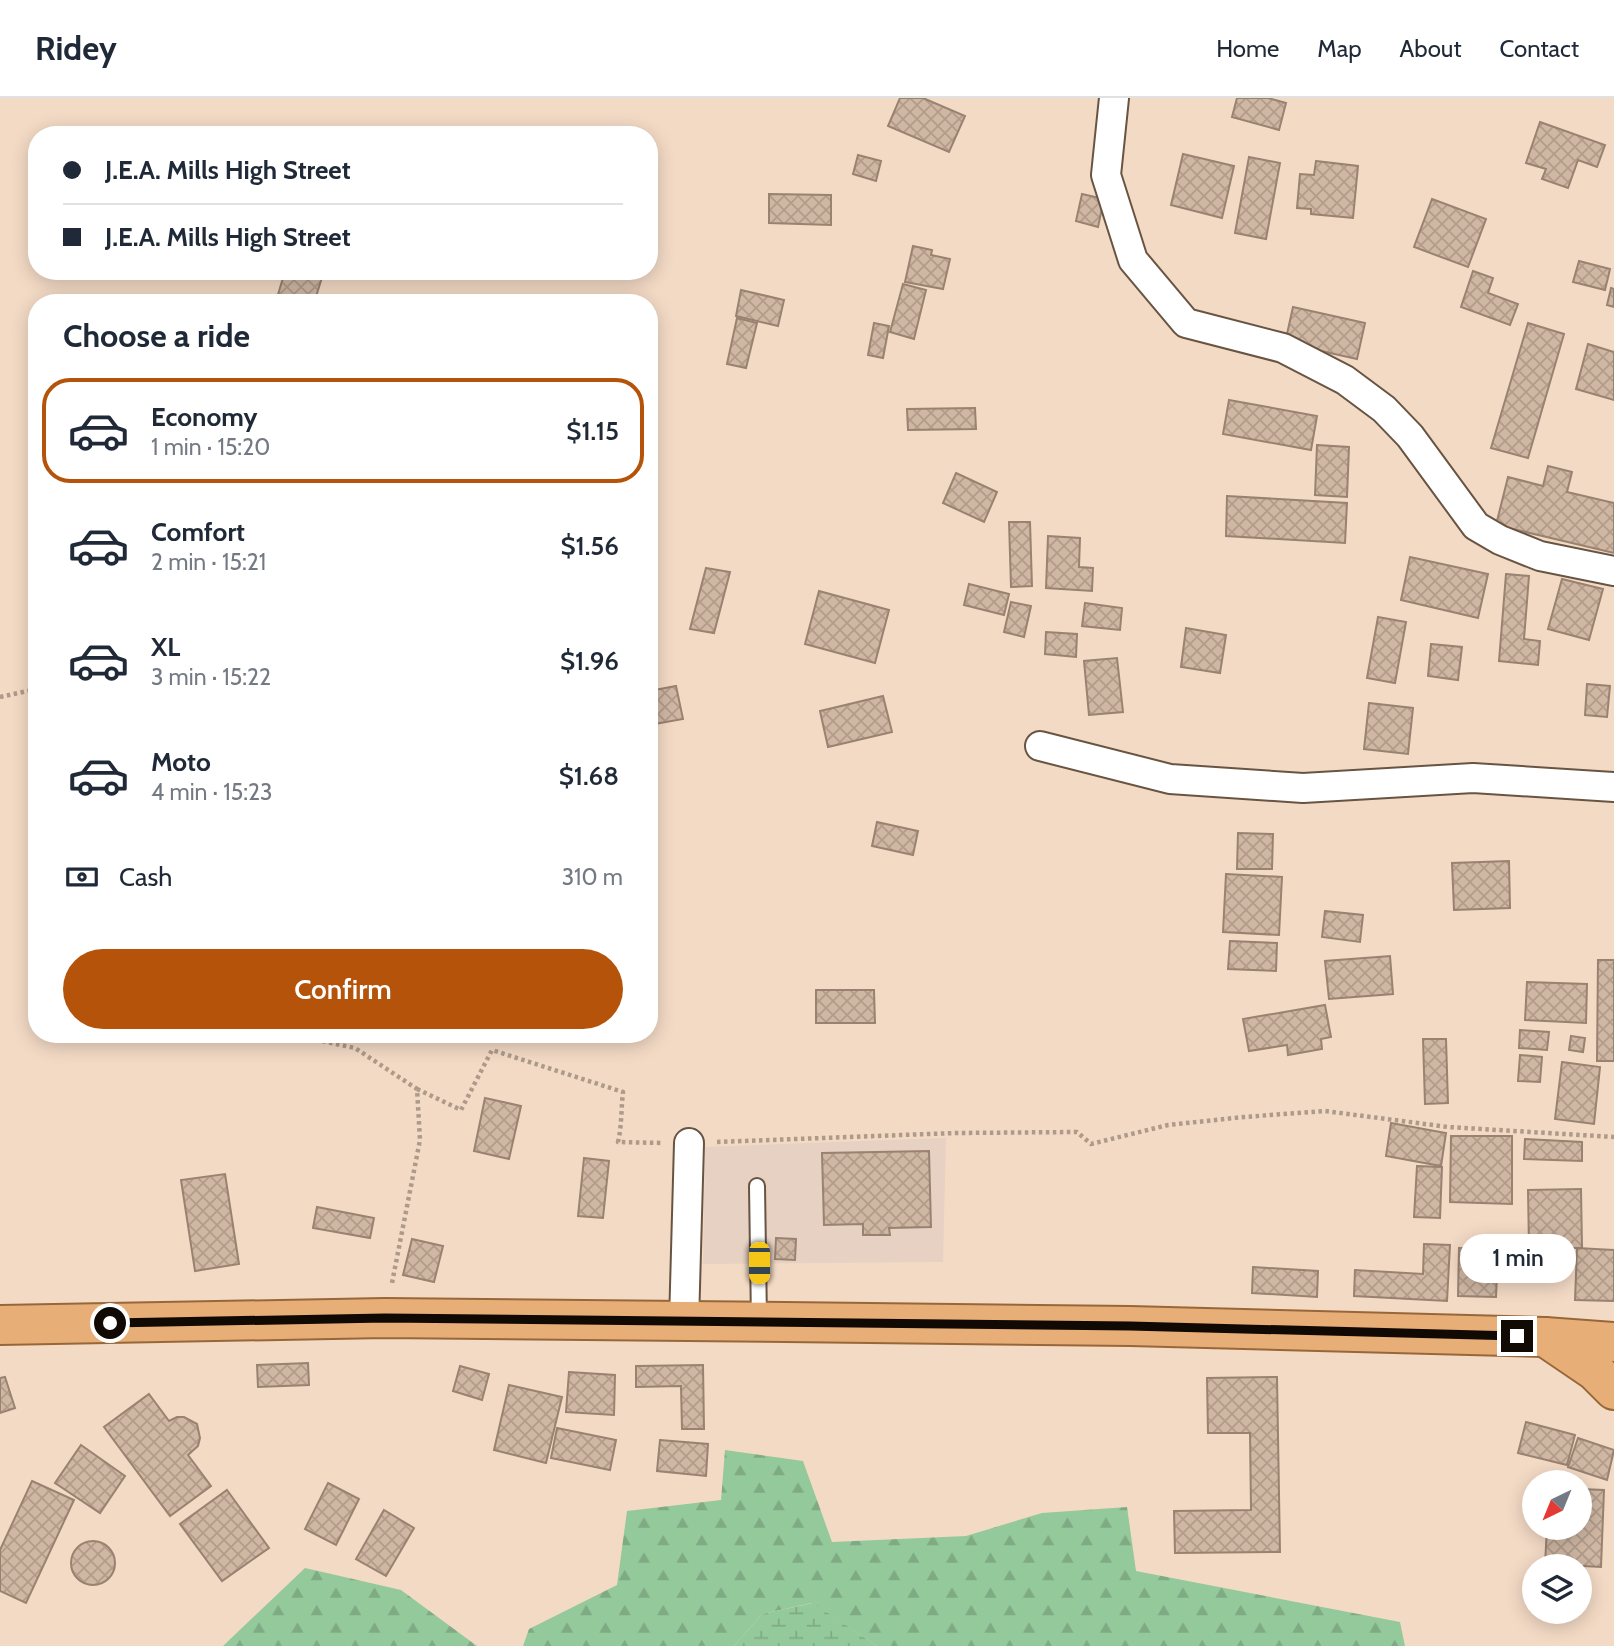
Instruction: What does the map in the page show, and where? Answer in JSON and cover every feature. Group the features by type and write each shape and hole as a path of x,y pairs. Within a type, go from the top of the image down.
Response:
{"highway":[{"path":"0,1325 385,1318 1130,1326 1613,1341"},
{"path":"1545,1337 1595,1371 1614,1390"}],"street":[{"path":"1114,98 1106,175 1133,260 1186,323 1283,348 1345,380 1384,409 1410,436 1476,526 1500,540 1541,556 1614,571"},
{"path":"1040,746 1170,779 1303,788 1473,778 1614,787"},
{"path":"684,1323 689,1143"}],"lane":[{"path":"757,1186 759,1322"}],"path":[{"path":"0,696 28,691"},
{"path":"331,1043 355,1048 417,1089 461,1110 492,1050 623,1091 619,1118 622,1124 618,1142 689,1143 955,1133 1077,1132 1091,1144 1168,1125 1325,1111 1448,1127 1614,1137"},
{"path":"385,1318 420,1140 417,1089"}],"shaded area":[{"path":"946,1138 943,1262 703,1264 705,1147"}],"green space":[{"path":"725,1450 803,1461 832,1542 966,1536 1042,1513 1127,1507 1136,1571 1400,1622 1405,1646 877,1646 812,1603 762,1614 734,1646 523,1646 529,1629 617,1585 627,1511 721,1500"},
{"path":"305,1568 401,1590 477,1646 223,1646"},
{"path":"813,1603 877,1646 734,1646 762,1614"}],"building":[{"path":"900,98 923,98 965,116 949,152 888,126"},
{"path":"1237,98 1268,98 1286,103 1279,130 1232,117"},
{"path":"1540,122 1605,145 1597,167 1578,160 1568,188 1542,179 1546,169 1526,163"},
{"path":"1183,154 1234,166 1222,218 1171,205"},
{"path":"858,155 881,161 876,181 853,174"},
{"path":"1249,157 1280,163 1266,239 1235,233"},
{"path":"1316,161 1358,166 1353,218 1311,214 1311,209 1297,208 1300,174 1314,175"},
{"path":"769,194 831,195 831,225 769,223"},
{"path":"1082,194 1104,199 1098,227 1076,221"},
{"path":"1432,199 1486,219 1468,267 1414,247"},
{"path":"913,246 932,250 931,255 950,259 943,289 905,282"},
{"path":"1579,261 1610,269 1605,290 1573,282"},
{"path":"1473,271 1493,278 1488,293 1518,304 1510,325 1461,307"},
{"path":"282,280 321,280 317,294 278,294"},
{"path":"903,284 926,290 914,339 890,332"},
{"path":"1611,288 1614,289 1614,307 1607,305"},
{"path":"741,290 784,300 778,326 736,316"},
{"path":"1293,307 1365,323 1357,359 1285,343"},
{"path":"737,318 757,323 746,368 727,364"},
{"path":"874,323 889,326 883,358 868,355"},
{"path":"1528,323 1564,334 1528,458 1491,448"},
{"path":"1588,344 1614,352 1614,400 1576,389"},
{"path":"1229,400 1317,416 1311,450 1223,434"},
{"path":"975,408 976,429 908,430 907,409"},
{"path":"1317,445 1349,447 1347,497 1315,495"},
{"path":"1548,466 1572,472 1567,492 1614,503 1614,553 1496,525 1508,477 1543,486"},
{"path":"956,473 997,492 984,522 943,503"},
{"path":"1227,496 1347,503 1345,543 1226,536"},
{"path":"1009,522 1030,522 1032,586 1011,587"},
{"path":"1048,536 1080,538 1079,567 1093,568 1092,591 1046,588"},
{"path":"1410,557 1488,574 1478,618 1401,600"},
{"path":"706,568 730,572 714,633 690,629"},
{"path":"1506,574 1529,576 1524,639 1540,641 1538,665 1499,661"},
{"path":"1562,579 1603,589 1589,640 1548,629"},
{"path":"969,584 1009,594 1004,615 964,605"},
{"path":"819,591 889,610 875,663 805,644"},
{"path":"1011,602 1031,606 1024,637 1004,632"},
{"path":"1085,603 1122,608 1120,630 1082,626"},
{"path":"1378,617 1406,622 1395,683 1367,678"},
{"path":"1186,628 1226,635 1220,673 1181,667"},
{"path":"1046,632 1077,634 1076,657 1045,654"},
{"path":"1431,644 1462,647 1458,680 1428,676"},
{"path":"1117,658 1123,712 1089,715 1084,661"},
{"path":"1587,684 1610,686 1607,717 1585,715"},
{"path":"676,686 683,719 658,723 658,689"},
{"path":"883,696 892,732 828,747 820,711"},
{"path":"1369,703 1413,708 1408,754 1364,749"},
{"path":"877,822 918,831 913,855 872,846"},
{"path":"1238,833 1273,834 1272,869 1237,869"},
{"path":"1509,861 1510,908 1454,910 1452,863"},
{"path":"1226,874 1282,877 1279,935 1223,932"},
{"path":"1325,911 1363,915 1360,942 1322,937"},
{"path":"1230,941 1277,943 1276,971 1228,969"},
{"path":"1390,956 1393,994 1329,999 1325,961"},
{"path":"1598,960 1614,960 1614,1061 1597,1061"},
{"path":"1527,982 1587,984 1586,1023 1525,1020"},
{"path":"816,990 874,990 875,1023 816,1023"},
{"path":"1325,1005 1331,1037 1321,1039 1322,1049 1288,1055 1287,1045 1249,1051 1243,1019"},
{"path":"1520,1030 1549,1032 1547,1050 1519,1048"},
{"path":"1571,1036 1585,1038 1583,1052 1569,1050"},
{"path":"1423,1039 1446,1039 1448,1103 1425,1104"},
{"path":"1520,1055 1542,1057 1540,1082 1518,1081"},
{"path":"1562,1062 1600,1067 1594,1124 1555,1119"},
{"path":"485,1098 521,1106 509,1159 474,1151"},
{"path":"1391,1123 1446,1133 1441,1166 1386,1156"},
{"path":"1451,1136 1512,1136 1512,1204 1450,1202"},
{"path":"1525,1139 1582,1142 1582,1161 1524,1159"},
{"path":"929,1151 931,1227 889,1228 890,1235 863,1235 863,1224 824,1225 822,1153"},
{"path":"584,1158 609,1161 603,1218 578,1216"},
{"path":"1417,1166 1442,1167 1440,1218 1414,1217"},
{"path":"225,1174 239,1264 195,1271 181,1180"},
{"path":"1581,1189 1582,1248 1529,1248 1528,1190"},
{"path":"317,1207 374,1218 370,1238 313,1228"},
{"path":"776,1238 796,1239 795,1260 775,1259"},
{"path":"412,1239 443,1246 434,1282 403,1275"},
{"path":"1424,1244 1450,1245 1447,1301 1354,1296 1355,1270 1423,1274"},
{"path":"1459,1248 1498,1249 1496,1297 1458,1296"},
{"path":"1577,1248 1614,1250 1614,1301 1575,1300"},
{"path":"1253,1267 1318,1271 1317,1297 1252,1293"},
{"path":"308,1363 309,1385 258,1387 257,1365"},
{"path":"703,1365 704,1429 682,1429 681,1386 636,1387 636,1366"},
{"path":"460,1366 489,1374 482,1400 453,1391"},
{"path":"569,1372 615,1375 614,1415 566,1412"},
{"path":"5,1377 15,1408 0,1413 0,1378"},
{"path":"1277,1377 1280,1552 1175,1553 1174,1511 1251,1510 1250,1433 1208,1433 1207,1378"},
{"path":"509,1385 562,1397 546,1463 494,1450"},
{"path":"149,1394 169,1421 184,1417 197,1424 200,1438 198,1446 188,1455 211,1486 170,1516 104,1427"},
{"path":"1526,1422 1575,1435 1567,1465 1518,1453"},
{"path":"557,1428 616,1440 610,1470 551,1458"},
{"path":"1578,1438 1614,1450 1607,1480 1592,1475 1592,1470 1568,1467"},
{"path":"660,1440 708,1444 706,1476 657,1471"},
{"path":"81,1445 125,1476 100,1513 55,1483"},
{"path":"32,1481 74,1500 26,1603 0,1591 0,1550"},
{"path":"328,1483 359,1499 336,1545 305,1529"},
{"path":"227,1490 269,1548 222,1581 180,1524"},
{"path":"1592,1490 1604,1490 1601,1567 1592,1567 1592,1554 1546,1554 1546,1540 1592,1540"},
{"path":"384,1510 414,1528 386,1576 356,1559"},
{"path":"93,1541 102,1542 109,1547 114,1554 114,1572 109,1579 102,1584 93,1585 84,1584 77,1579 72,1572 71,1563 72,1554 77,1547 84,1542"}],"route":[{"path":"110,1323 385,1318 1130,1326 1517,1336"}]}
